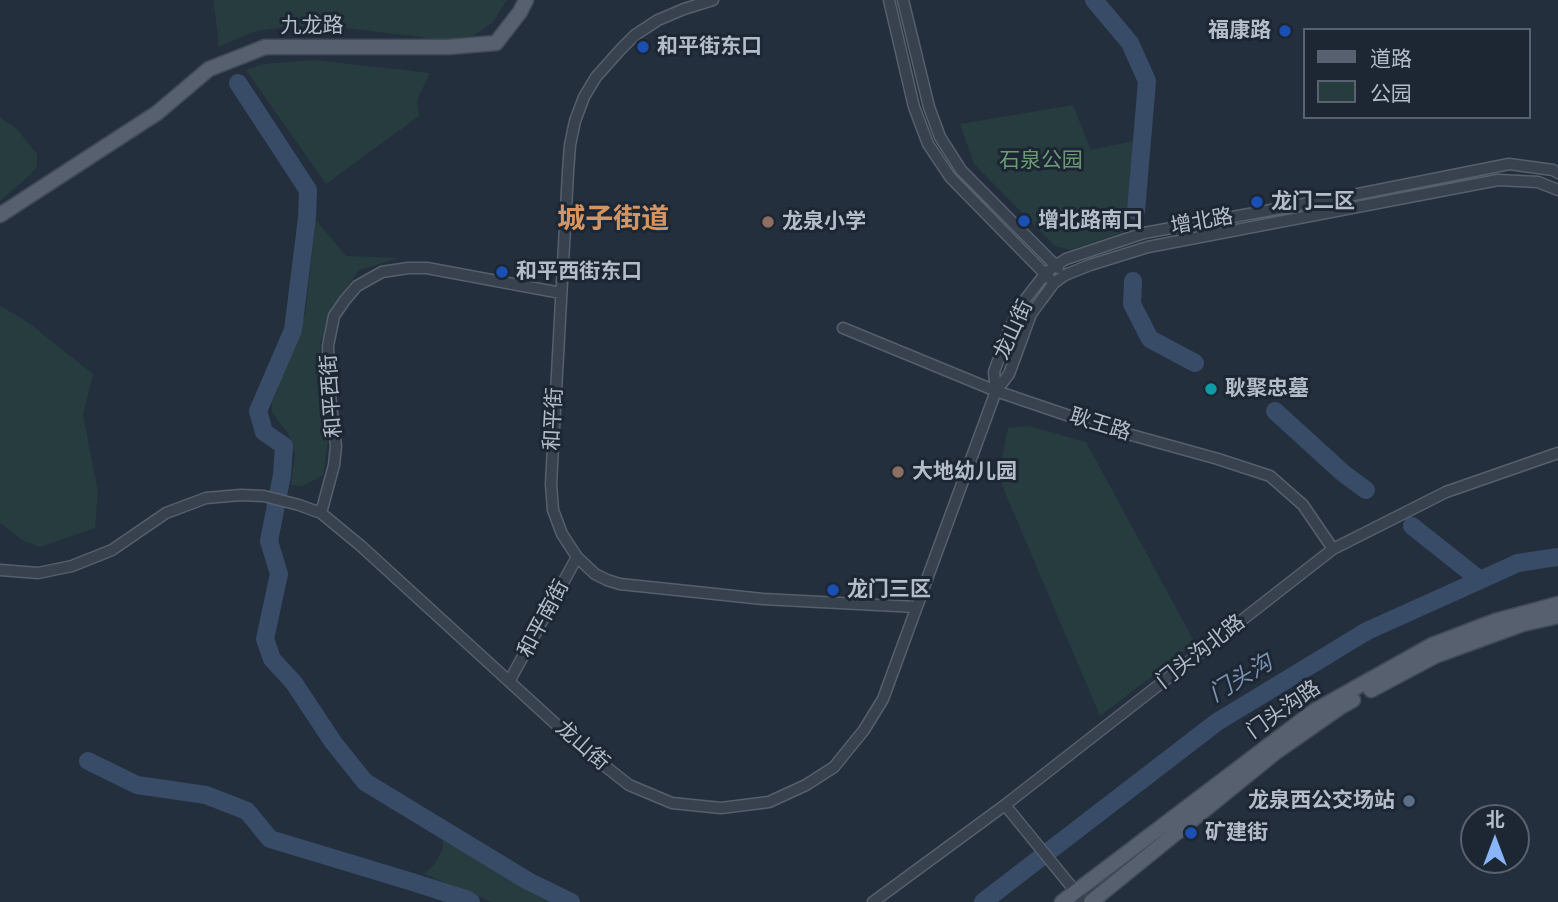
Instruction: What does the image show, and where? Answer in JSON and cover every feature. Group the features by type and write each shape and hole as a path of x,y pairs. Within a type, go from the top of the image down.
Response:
{"main road":[{"name":"九龙路","path":"0,215 157,113 209,69 265,47 448,47 496,43 526,0"},
{"name":"门头沟路","path":"1062,902 1314,711 1432,645 1495,621 1558,604"},
{"name":"门头沟路","path":"1091,902 1276,752 1342,706 1435,656 1523,624 1558,617"}],"street":[{"name":"和平街","path":"713,0 658,20 635,35 596,77 584,97 575,121 570,145 561,293 551,484 553,510 562,534 577,557 595,574 620,584 763,598 916,607"},
{"path":"889,0 914,107 929,144 956,184 1054,283"},
{"path":"903,0 929,107 940,137 961,170 1065,275"},
{"name":"增北路","path":"1045,274 1066,259 1144,233 1509,164 1558,173"},
{"name":"增北路","path":"1054,283 1065,275 1090,265 1149,247 1498,180 1538,182 1558,190"},
{"name":"和平西街","path":"321,513 334,465 336,446 329,387 328,346 334,317 357,286 383,272 427,268 561,293"},
{"name":"龙山街","path":"996,391 995,372 1009,330 1021,305 1045,274"},
{"name":"龙山街","path":"0,570 38,573 72,566 112,550 166,513 206,498 264,496 299,506 321,513 361,545 582,748 629,785 672,803 722,808 769,802 806,785 834,767 864,730 883,699 996,391 1009,374 1031,314 1054,283"},
{"name":"耿王路","path":"843,328 996,391 1099,426 1270,476 1303,505 1333,549"},
{"name":"门头沟北路","path":"873,902 1005,805 1333,549 1446,492 1558,453"},
{"name":"和平南街","path":"510,680 577,557"},
{"path":"1005,805 1076,892"}],"green space":[{"path":"213,0 507,0 493,22 469,39 437,39 330,26 293,26 256,31 218,47"},
{"path":"314,60 430,73 417,100 419,116 326,184 246,70 264,64"},
{"name":"石泉公园","path":"1073,105 1091,150 1133,141 1130,230 1070,250 1055,246 974,164 960,124"},
{"path":"0,118 16,128 37,154 37,167 0,201"},
{"path":"316,220 346,256 399,258 359,270 339,298 320,343 330,424 323,475 303,486 291,485 295,454 288,434 272,412 272,403 305,314"},
{"path":"0,306 26,321 93,374 83,415 98,492 95,528 40,547 22,540 0,523"},
{"path":"1028,426 1086,442 1195,643 1100,716 998,476 1008,428"},
{"path":"442,835 555,902 492,902 424,874 434,865 443,848"}],"waterway":[{"path":"1094,0 1130,43 1147,81 1136,211"},
{"path":"238,83 308,190 293,330 258,411 264,432 284,446 282,475 269,541 279,574 265,639 272,659 294,683 333,742 365,782 528,881 571,902"},
{"path":"1133,281 1132,304 1150,339 1195,363"},
{"path":"1275,411 1343,473 1366,490"},
{"path":"1412,526 1480,580"},
{"name":"门头沟","path":"983,902 1217,722 1367,631 1518,563 1558,557"},
{"path":"88,761 137,785 206,795 247,811 270,839 471,902"}],"place":[{"name":"福康路","path":"1285,31"},
{"name":"和平街东口","path":"643,47"},
{"name":"龙门二区","path":"1257,202"},
{"name":"增北路南口","path":"1024,221"},
{"name":"龙泉小学","path":"768,222"},
{"name":"和平西街东口","path":"502,272"},
{"name":"耿聚忠墓","path":"1211,389"},
{"name":"大地幼儿园","path":"898,472"},
{"name":"龙门三区","path":"833,590"},
{"name":"龙泉西公交场站","path":"1409,801"},
{"name":"矿建街","path":"1191,833"}],"district":[{"name":"城子街道","path":"613,220"}]}
